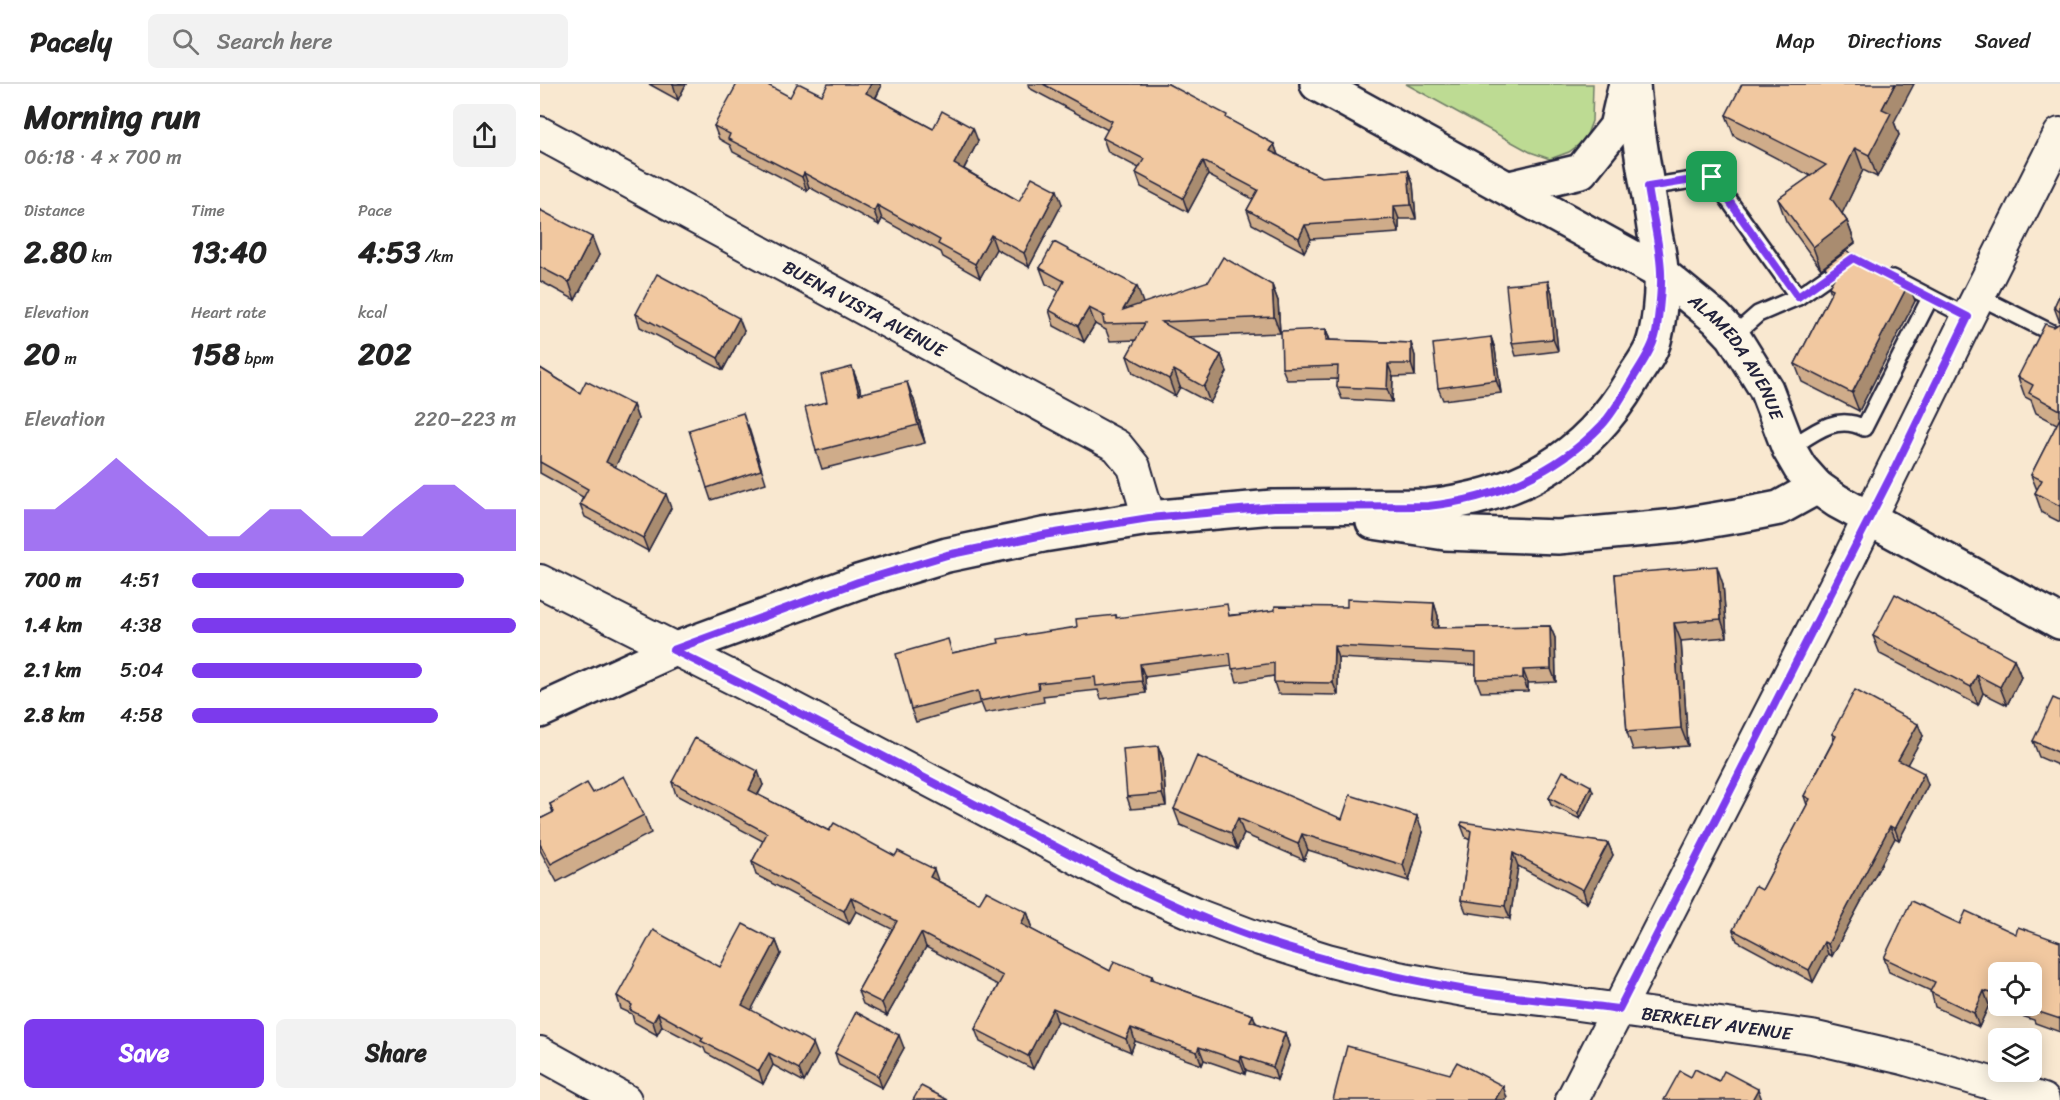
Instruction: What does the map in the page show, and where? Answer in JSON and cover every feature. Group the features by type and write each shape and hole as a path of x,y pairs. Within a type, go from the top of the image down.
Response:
{"main road":[{"name":"ALAMEDA AVENUE","path":"1317,84 1661,273 1716,318 1733,336 1766,389 1789,449 1800,468 1817,487 1837,501 2060,622"},
{"path":"1510,188 1581,171 1616,128 1626,84"},
{"path":"540,711 673,650 858,582 947,555 1043,535 1149,518 1274,507 1428,506 1452,503 1521,482 1557,463 1581,445 1603,423 1620,401 1651,348 1657,329 1661,273 1635,121 1633,84"},
{"path":"1274,507 1445,533 1558,537 1677,526 1741,516 1779,508 1817,487"}],"street":[{"name":"BUENA VISTA AVENUE","path":"540,134 1117,446 1134,467 1149,518"},
{"path":"1572,1100 1869,518 2060,134"},
{"name":"BERKELEY AVENUE","path":"540,581 673,650 773,698 1129,885 1260,939 1316,957 1398,978 1470,991 1619,1009 1812,1037 1904,1059 2043,1100"},
{"path":"540,1053 625,1100"}],"lane":[{"path":"1648,187 1712,177 1798,297"},
{"path":"1733,336 1758,314 1798,297 1853,258 1863,263"},
{"path":"1882,273 1930,298 1973,306 2060,337"},
{"path":"1789,449 1828,424 1853,422 1864,428 1930,298"}],"green space":[{"path":"1406,84 1593,84 1592,121 1585,140 1569,152 1550,159 1530,152"}],"building":[{"path":"737,84 766,84 790,97 797,84 822,95 828,84 871,84 866,93 933,129 942,111 973,128 954,164 1019,201 1032,177 1057,190 1024,253 991,235 975,264 938,244 940,240 877,205 874,211 804,173 802,177 728,139 730,134 714,126"},
{"path":"1043,84 1168,84 1227,115 1226,118 1274,144 1270,151 1321,177 1408,170 1411,205 1394,206 1394,219 1305,225 1299,238 1247,210 1258,190 1203,161 1183,198 1136,173 1144,159 1103,138 1112,121"},
{"path":"1742,84 1895,84 1882,109 1891,113 1869,155 1855,148 1831,198 1847,221 1813,247 1778,199 1826,165 1726,115"},
{"path":"540,210 592,237 569,282 540,267"},
{"path":"1054,242 1137,286 1123,310 1209,281 1223,257 1272,285 1274,317 1161,322 1221,355 1204,387 1174,370 1169,379 1127,356 1145,323 1104,324 1103,317 1105,316 1089,308 1078,326 1049,310 1064,281 1040,268"},
{"path":"1847,251 1909,283 1852,393 1795,364 1833,289 1829,287 1834,278 1825,267"},
{"path":"657,274 739,318 718,358 636,314"},
{"path":"1548,281 1553,339 1512,343 1506,285"},
{"path":"2060,294 2060,312 2054,307"},
{"path":"2060,323 2060,410 2029,393 2033,385 2018,377 2045,324 2054,327"},
{"path":"1326,329 1326,340 1411,343 1411,364 1388,364 1387,389 1337,387 1338,366 1282,368 1281,331"},
{"path":"1491,337 1496,380 1438,388 1433,344"},
{"path":"852,367 859,394 907,382 918,425 816,451 805,407 827,402 821,375"},
{"path":"540,368 580,393 586,381 633,405 606,462 666,494 643,538 580,504 588,489 540,462"},
{"path":"743,413 761,470 707,488 689,430"},
{"path":"2060,418 2060,506 2035,493 2042,480 2031,475"},
{"path":"1717,566 1721,619 1674,623 1681,728 1627,732 1615,574"},
{"path":"1895,594 2014,659 2000,687 1977,675 1971,687 1873,636"},
{"path":"1347,599 1434,603 1432,628 1550,626 1551,669 1523,670 1523,678 1476,679 1476,653 1334,646 1333,683 1274,682 1274,663 1232,669 1230,653 1140,664 1142,681 1096,686 1095,677 1038,683 1039,689 980,701 978,691 911,709 896,654 948,639 952,653 999,643 998,639 1077,627 1076,619 1116,615 1116,618 1227,604 1229,616 1275,610 1275,606 1347,607"},
{"path":"1855,690 1918,724 1898,760 1924,773 1895,829 1890,826 1828,944 1824,942 1809,970 1733,930 1755,886 1762,890 1810,799 1804,796 1836,736 1832,734"},
{"path":"2053,698 2060,701 2060,753 2033,741"},
{"path":"695,738 758,771 749,790 829,831 834,823 895,856 898,851 934,869 930,877 979,903 986,891 1027,912 1021,924 1110,971 1114,961 1152,976 1151,979 1253,1015 1250,1021 1285,1033 1273,1067 1241,1056 1240,1061 1199,1047 1197,1052 1131,1028 1126,1039 1053,1008 1028,1056 975,1029 1003,976 921,933 882,1003 858,991 897,921 851,897 844,911 752,862 767,833 672,782"},
{"path":"1158,746 1162,794 1127,797 1123,749"},
{"path":"1197,756 1342,819 1350,795 1417,816 1403,865 1302,834 1298,844 1238,818 1231,833 1174,809"},
{"path":"1563,771 1591,786 1578,813 1549,798"},
{"path":"624,776 644,815 551,864 540,844 540,819 554,812 550,804 587,783 593,793"},
{"path":"1462,822 1608,843 1583,890 1513,853 1505,906 1461,900 1471,831 1461,825"},
{"path":"1911,901 1960,924 1966,911 2016,934 2018,927 2060,942 2060,1019 2042,1013 2042,962 1988,962 1988,992 1984,991 1974,1013 1930,992 1935,982 1884,958"},
{"path":"743,924 776,941 742,1005 813,1043 799,1069 769,1053 759,1071 701,1041 703,1038 658,1013 653,1022 630,1010 632,1005 617,996 653,930 720,967"},
{"path":"856,1012 899,1035 878,1076 835,1053"},
{"path":"1347,1046 1450,1074 1457,1062 1503,1086 1495,1100 1333,1100"},
{"path":"1695,1069 1719,1081 1724,1071 1758,1089 1752,1100 1664,1100 1680,1071 1691,1077"},
{"path":"921,1086 948,1100 913,1100"}],"route":[{"path":"1712,177 1798,297 1853,258 1968,317 1895,468 1619,1009 1470,991 1398,978 1327,960 1260,939 1194,914 1129,885 773,698 673,650 858,582 947,555 1043,535 1149,518 1274,507 1428,506 1452,503 1529,479 1557,463 1581,445 1603,423 1620,401 1651,348 1657,329 1661,273 1648,187 1712,177"}]}
